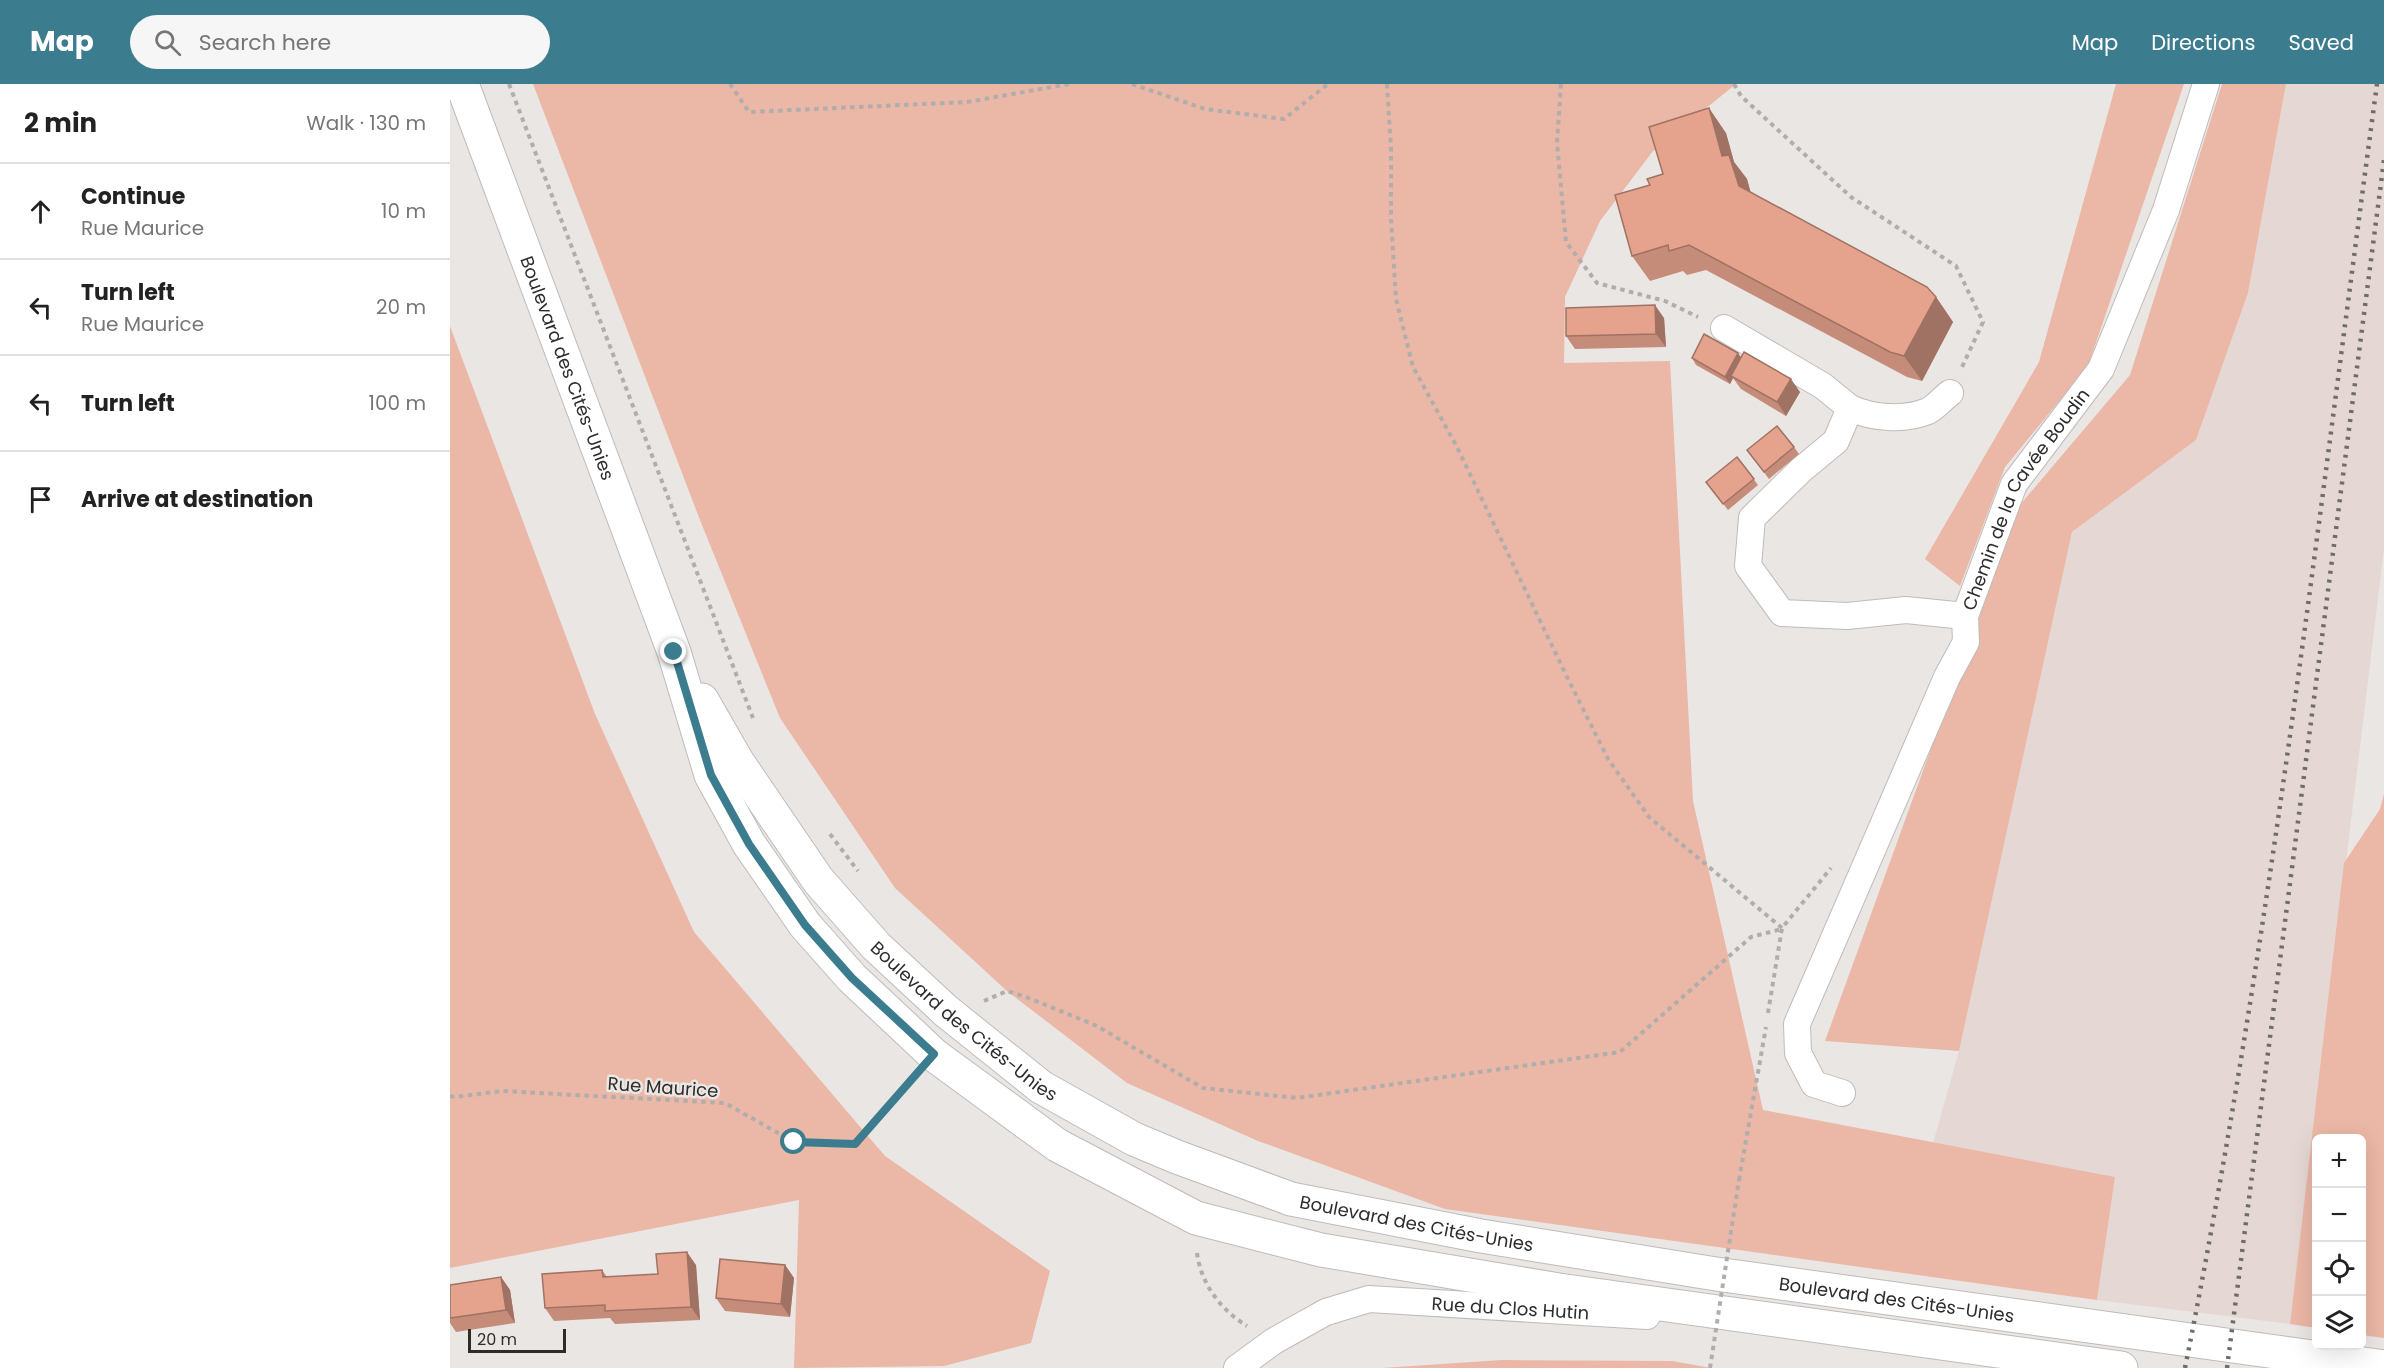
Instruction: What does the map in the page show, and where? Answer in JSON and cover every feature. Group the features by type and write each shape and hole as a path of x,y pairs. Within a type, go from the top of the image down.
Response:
{"main road":[{"name":"Boulevard des Cités-Unies","path":"462,84 674,652 711,775 749,844 805,925 844,969 934,1054 1057,1145 1196,1218 1321,1250 1559,1290 2121,1368"},
{"name":"Boulevard des Cités-Unies","path":"674,652 737,761 812,871 876,946 946,1011 1041,1087 1134,1139 1291,1198 1481,1236 1716,1274 2384,1367"}],"street":[{"name":"Chemin de la Cavée Boudin","path":"1842,1093 1814,1084 1798,1053 1797,1024 1947,676 1966,642 1965,616 2014,484 2101,369 2166,210 2206,84"},
{"path":"1724,328 1823,386 1850,408 1866,415 1902,417 1929,411 1950,393"},
{"path":"1850,408 1836,441 1801,470 1752,518 1749,566 1782,613 1847,616 1906,610 1965,616"},
{"name":"Rue du Clos Hutin","path":"1237,1368 1274,1341 1326,1312 1370,1299 1804,1325"}],"path":[{"path":"509,84 755,722"},
{"path":"730,84 749,112 967,102 1069,84"},
{"path":"1132,84 1205,109 1284,119 1328,84"},
{"path":"1387,84 1396,299 1413,366 1457,447 1608,759 1649,817 1782,928"},
{"path":"1561,84 1557,143 1566,242 1597,283 1665,301 1724,328"},
{"path":"1734,84 1741,96 1851,196 1956,266 1983,322 1950,393"},
{"path":"824,826 858,872"},
{"path":"987,1010 977,1003 1007,991 1095,1025 1203,1088 1298,1098 1620,1052 1751,937 1782,928"},
{"path":"1710,1368 1782,928"},
{"name":"Rue Maurice","path":"450,1096 502,1091 725,1103 794,1142 855,1144 934,1054"},
{"path":"1196,1218 1199,1270 1216,1300 1244,1324 1274,1341"}],"shaded area":[{"path":"533,84 1736,84 1653,151 1600,221 1565,297 1564,363 1670,361 1693,801 1763,1110 2115,1177 2097,1300 1445,1209 1258,1141 1127,1083 1007,991 895,888 780,718 700,520"},
{"path":"2116,84 2184,84 2088,366 2005,467 1960,586 1925,559 2039,362"},
{"path":"2222,84 2286,84 2248,293 2196,440 2072,532 1959,1051 1825,1041 2019,506 2130,375"},
{"path":"2286,84 2384,84 2384,549 2290,1324 2097,1300 2115,1177 1933,1143 1959,1051 2072,532 2196,440 2248,293"},
{"path":"450,326 595,714 694,932 885,1156 1050,1271 1031,1343 944,1366 794,1368 799,1200 450,1268"},
{"path":"2384,794 2384,1338 2366,1336 2366,1134 2312,1134 2344,863 2380,809"},
{"path":"2312,1136 2312,1327 2290,1324"},
{"path":"1502,1360 1672,1361 1711,1368 1382,1368"}],"building":[{"path":"1709,108 1722,156 1729,155 1739,186 1927,287 1936,297 1904,356 1890,352 1689,245 1669,251 1668,245 1632,256 1615,195 1650,185 1647,179 1663,174 1649,127"},
{"path":"1655,305 1656,334 1566,336 1566,308"},
{"path":"1704,334 1738,353 1725,377 1692,358"},
{"path":"1744,352 1791,379 1777,402 1731,376"},
{"path":"1777,426 1794,447 1764,472 1747,450"},
{"path":"1737,457 1754,479 1723,504 1706,482"},
{"path":"687,1252 691,1307 605,1311 605,1305 545,1308 542,1274 602,1270 603,1277 658,1274 656,1254"},
{"path":"720,1259 785,1265 781,1304 716,1298"},
{"path":"501,1277 506,1310 450,1318 450,1285"}],"railway":[{"path":"2185,1368 2243,1049 2268,888 2377,84"},
{"path":"2227,1368 2384,160"}],"route":[{"path":"674,652 711,775 749,844 805,925 852,978 934,1054 855,1144 794,1142"}]}
